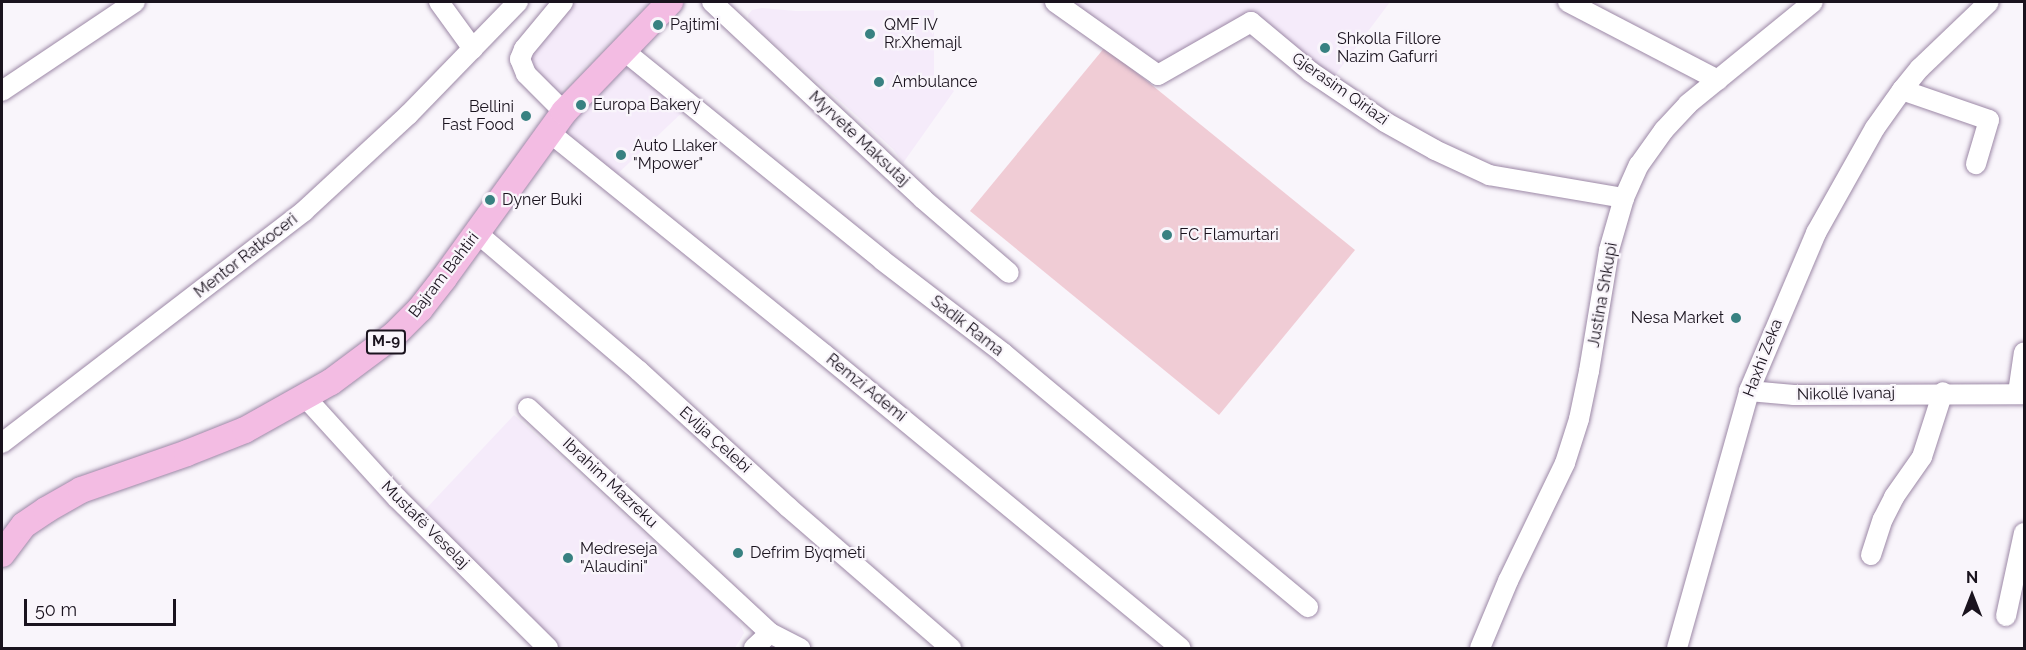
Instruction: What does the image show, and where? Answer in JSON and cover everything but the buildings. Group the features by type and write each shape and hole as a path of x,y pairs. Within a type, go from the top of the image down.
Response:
{"main road":[{"name":"Bajram Bahtiri","path":"2,554 24,525 81,490 245,430 305,398 365,359 420,309 564,112 670,2"}],"street":[{"path":"2,91 135,2"},
{"path":"439,2 473,49"},
{"name":"Mentor Ratkoceri","path":"2,443 304,211 408,115 518,2"},
{"path":"563,2 524,49 520,59 526,74 564,112"},
{"name":"Myrvete Maksutaj","path":"712,2 915,192 1009,273"},
{"name":"Gjerasim Qiriazi","path":"1055,2 1158,75 1251,22 1311,72 1385,122 1435,150 1489,175 1624,198"},
{"path":"1568,2 1718,80"},
{"name":"Justina Shkupi","path":"1480,648 1508,581 1569,452 1589,371 1609,250 1624,198 1639,165 1664,130 1688,104 1813,2"},
{"name":"Haxhi Zeka","path":"1677,648 1749,391 1816,233 1875,128 1902,90 1920,68 1989,2"},
{"name":"Sadik Rama","path":"623,50 882,260 1003,353 1308,607"},
{"path":"1902,90 1989,120 1976,164"},
{"name":"Remzi Ademi","path":"549,132 824,354 1181,648"},
{"name":"Evlija Çelebi","path":"477,233 639,370 788,507 951,648"},
{"path":"2021,394 2025,352"},
{"name":"Nikollë Ivanaj","path":"1749,391 1794,395 1944,392 2021,394"},
{"path":"1871,555 1883,519 1894,497 1922,457 1944,392"},
{"name":"Mustafë Veselaj","path":"305,398 397,498 548,648"},
{"name":"Ibrahim Mazreku","path":"528,408 770,633 800,648"},
{"path":"2006,616 2025,533"},
{"path":"1683,626 1692,648"},
{"path":"754,648 770,633"}],"shaded area":[{"path":"573,2 649,2 557,95 540,79 542,75 526,59"},
{"name":"Shkolla Fillore Nazim Gafurri","path":"1066,2 1390,2 1333,78 1251,13 1156,67"},
{"name":"Ambulance","path":"762,8 796,11 934,10 934,76 954,91 903,163 893,149 749,22 748,15 752,10"},
{"name":"FC Flamurtari","path":"1105,47 1355,250 1219,415 970,211"},
{"path":"623,50 688,107 610,181 549,132"},
{"name":"Medreseja \"Alaudini\"","path":"514,415 737,617 744,633 735,648 556,648 422,513"}],"place":[{"name":"Pajtimi","path":"658,25"},
{"name":"QMF IV Rr.Xhemajl","path":"870,34"},
{"name":"Shkolla Fillore Nazim Gafurri","path":"1325,48"},
{"name":"Ambulance","path":"879,82"},
{"name":"Europa Bakery","path":"581,105"},
{"name":"Bellini Fast Food","path":"526,116"},
{"name":"Auto Llaker \"Mpower\"","path":"621,155"},
{"name":"Dyner Buki","path":"490,200"},
{"name":"FC Flamurtari","path":"1167,235"},
{"name":"Nesa Market","path":"1736,318"},
{"name":"Defrim Byqmeti","path":"738,553"},
{"name":"Medreseja \"Alaudini\"","path":"568,558"}]}
